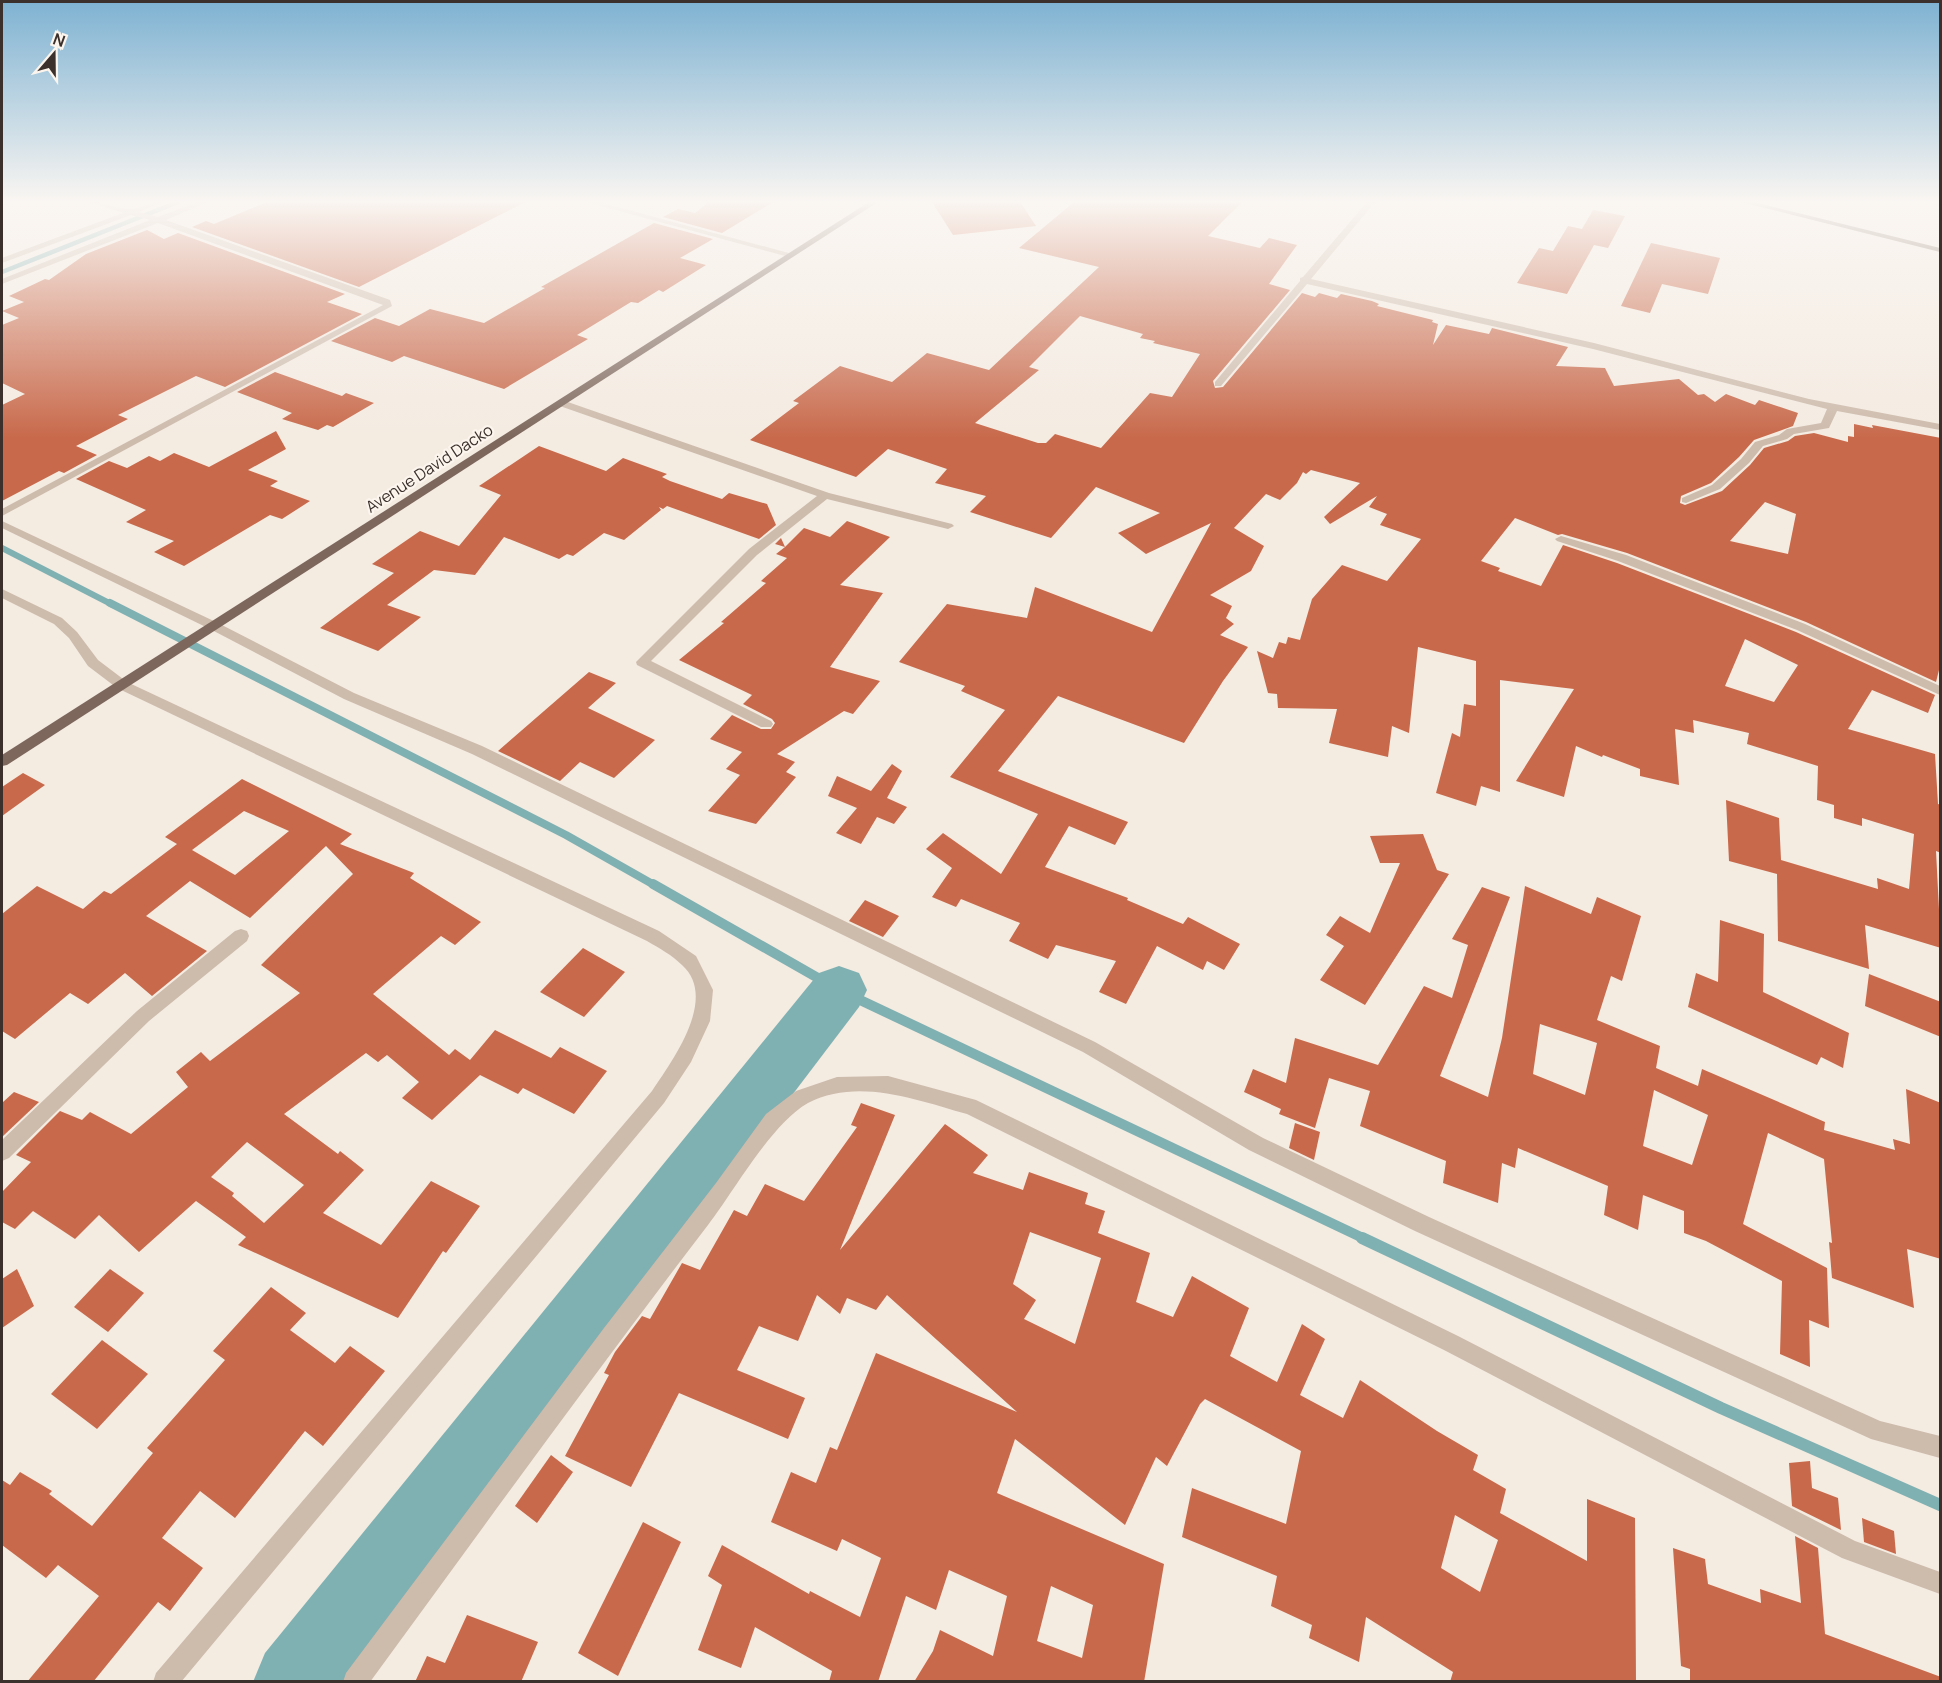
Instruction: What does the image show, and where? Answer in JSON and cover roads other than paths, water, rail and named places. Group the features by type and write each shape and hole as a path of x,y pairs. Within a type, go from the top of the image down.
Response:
{"main road":[{"name":"Avenue David Dacko","path":"2,761 752,281"}],"street":[{"path":"2,513 388,306 387,302 327,281"},
{"path":"1218,384 1303,281"},
{"path":"1305,281 1594,346 1808,402 1941,428"},
{"path":"561,403 825,495 948,526"},
{"path":"1686,500 1716,487 1745,461 1759,444 1783,437 1791,431 1825,426 1832,415 1833,406"},
{"path":"766,724 642,662 753,552 825,495"},
{"path":"2,524 349,696 477,750 1089,1047 1256,1144 1422,1224 1879,1431 1941,1447"},
{"path":"1561,539 1622,558 1801,627 1941,691"},
{"path":"2,593 58,621 73,635 93,663 122,685 653,936 690,961 705,990 701,1022 685,1056 658,1097 165,1682"},
{"path":"2,1152 143,1016 241,936"},
{"path":"355,1682 611,1335 723,1190 772,1120 802,1097 837,1085 888,1084 970,1106 1451,1343 1850,1550 1941,1583"}],"waterway":[{"path":"2,548 113,605"},
{"path":"110,603 566,835 656,886"},
{"path":"653,884 839,990 1365,1239"},
{"path":"294,1682 839,990"},
{"path":"1362,1238 1721,1408 1940,1505"}]}
